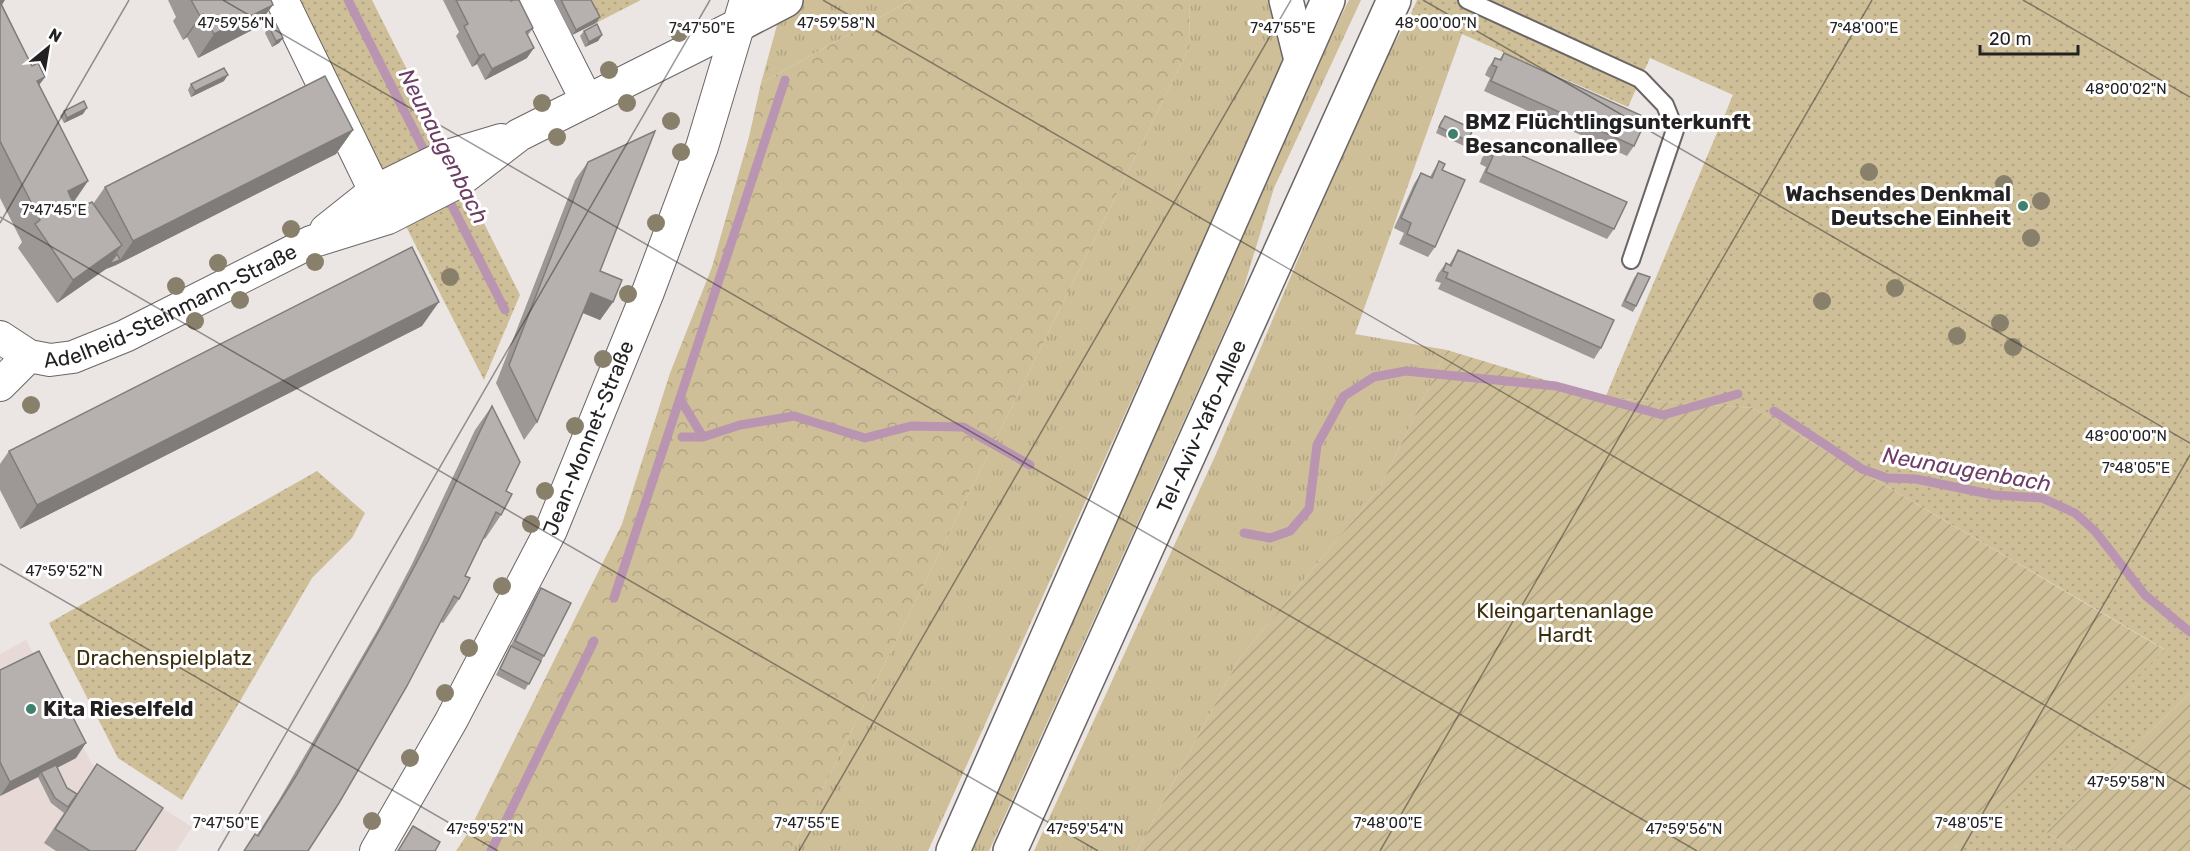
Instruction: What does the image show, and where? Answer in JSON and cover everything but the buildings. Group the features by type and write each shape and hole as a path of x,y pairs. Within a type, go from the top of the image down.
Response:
{"main road":[{"name":"Adelheid-Steinmann-Straße","path":"743,12 786,0"},
{"path":"1286,0 1301,60"},
{"path":"953,851 1328,0"},
{"name":"Tel-Aviv-Yafo-Allee","path":"1010,851 1394,0"}],"street":[{"path":"282,0 375,190"},
{"path":"536,0 587,101"},
{"name":"Adelheid-Steinmann-Straße","path":"0,385 29,356 50,360 73,357 125,336 311,242 388,218 410,190 587,101 743,12"},
{"name":"Jean-Monnet-Straße","path":"376,851 451,720 551,530 702,147 743,12"},
{"name":"Adelheid-Steinmann-Straße","path":"311,242 375,190 410,190"},
{"path":"0,337 29,356"}],"lane":[{"path":"1467,0 1640,79 1665,105 1675,130 1631,260"}],"shaded area":[{"name":"Kita Rieselfeld","path":"26,640 92,764 192,827 176,851 0,851 0,654"}],"green space":[{"path":"291,0 372,0 520,295 484,380"},
{"path":"585,0 641,0 596,23"},
{"path":"784,0 911,0 761,83"},
{"path":"911,0 1189,0 1190,46 792,851 456,851 468,833 622,524 670,373 712,267 749,137 761,83"},
{"path":"1189,0 1292,0 1280,70 928,851 792,851 1190,46"},
{"path":"1349,0 1361,0 1274,188 1243,290 989,851 969,851 1259,184"},
{"path":"1417,0 2190,0 2190,693 2046,832 2076,851 1952,851 2164,649 1753,408 1605,398 1733,95 1650,58 1628,107 1462,34 1409,18"},
{"path":"1409,18 1462,34 1355,334 1447,350 1380,487 1239,659 1137,851 1034,851 1216,454 1376,74"},
{"name":"Kleingartenanlage Hardt","path":"1447,350 1605,398 1753,408 2165,650 1952,851 1137,851 1239,659 1380,487"},
{"name":"Drachenspielplatz","path":"317,471 365,513 352,538 312,578 182,800 118,758 49,623"},
{"path":"2190,693 2190,851 2076,851 2046,832"}],"waterway":[{"name":"Neunaugenbach","path":"348,0 429,160"},
{"path":"614,598 785,80"},
{"name":"Neunaugenbach","path":"446,194 505,310"},
{"name":"Neunaugenbach","path":"1244,533 1270,538 1290,531 1309,509 1317,445 1344,396 1374,377 1406,371 1556,386 1663,415 1738,394"},
{"path":"680,399 703,437"},
{"name":"Neunaugenbach","path":"1774,411 1862,469 1887,478 1916,479 1994,495 2042,498 2075,513 2095,531 2145,595 2190,632"},
{"name":"Neunaugenbach","path":"682,437 703,437 740,425 794,416 865,438 911,426 963,427 1030,465"},
{"path":"491,851 594,641"}],"place":[{"name":"BMZ Flüchtlingsunterkunft Besanconallee","path":"1453,134"},
{"name":"Wachsendes Denkmal Deutsche Einheit","path":"2023,206"},
{"name":"Kita Rieselfeld","path":"31,709"}]}
